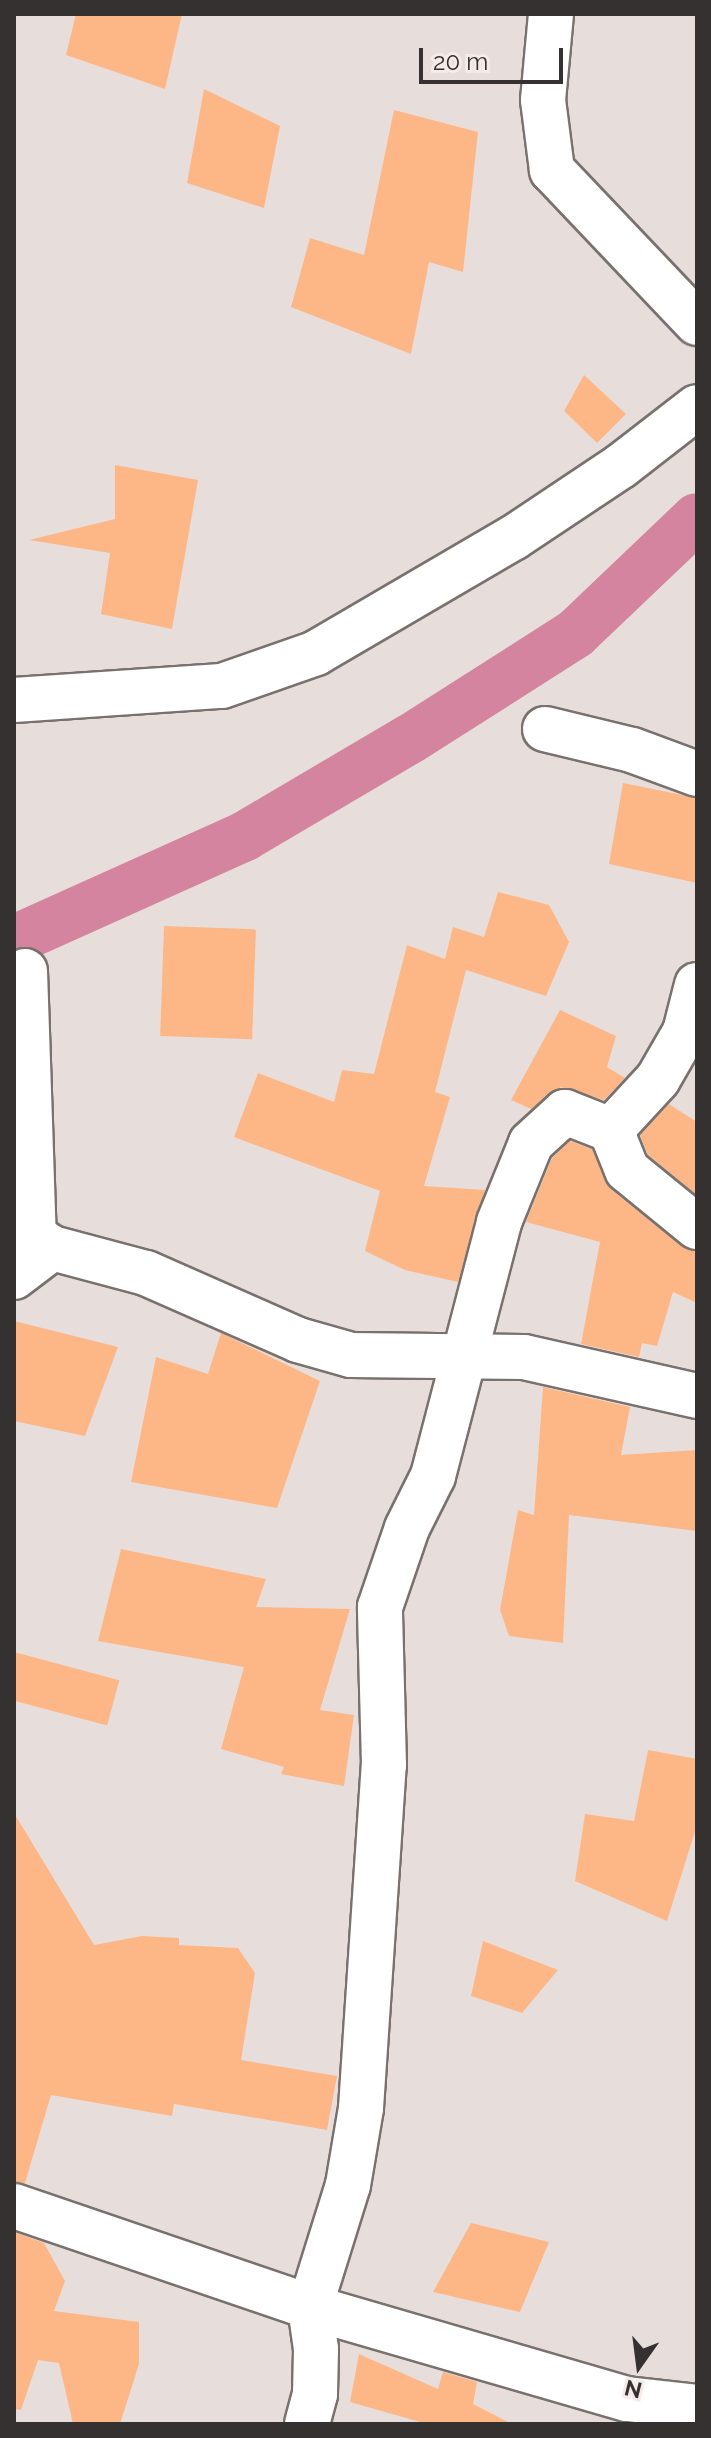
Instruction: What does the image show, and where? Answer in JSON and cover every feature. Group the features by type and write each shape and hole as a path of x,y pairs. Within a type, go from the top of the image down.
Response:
{"street":[{"path":"551,14 543,100 552,170 697,323"},
{"path":"14,700 222,686 316,653 513,538 621,466 697,407"},
{"path":"545,729 632,750 697,774"},
{"path":"25,971 34,1236 52,1248 146,1273 298,1340 351,1355 462,1359 524,1357 697,1396"},
{"path":"611,1130 658,1079 685,1032 697,985"},
{"path":"307,2424 315,2394 316,2349 310,2307 348,2185 361,2108 384,1765 380,1607 407,1528 433,1476 499,1222 531,1143 565,1112 611,1130 627,1170 697,1227"},
{"path":"14,1277 52,1248"},
{"path":"14,2206 310,2307 627,2399 697,2407"}],"building":[{"path":"76,14 182,14 165,89 66,55"},
{"path":"204,89 280,126 264,208 187,183"},
{"path":"394,110 478,132 463,272 429,262 411,354 291,307 310,238 364,255"},
{"path":"584,375 626,414 597,443 564,411"},
{"path":"115,465 198,480 172,629 101,614 110,553 29,540 115,519"},
{"path":"623,783 697,798 697,883 609,864"},
{"path":"498,892 549,905 569,942 546,996 466,970 435,1092 450,1097 424,1186 485,1190 458,1282 405,1270 365,1251 380,1191 234,1137 258,1073 334,1102 342,1070 374,1074 407,945 445,959 453,927 484,937"},
{"path":"164,926 256,929 252,1039 160,1036"},
{"path":"560,1010 616,1036 607,1067 625,1078 604,1100 561,1087 531,1109 511,1100"},
{"path":"669,1104 697,1122 697,1195 648,1155 640,1135"},
{"path":"570,1141 592,1149 611,1189 681,1246 697,1251 697,1303 673,1292 657,1346 642,1343 639,1357 581,1344 600,1242 526,1222 552,1158"},
{"path":"14,1321 118,1347 85,1436 14,1421"},
{"path":"221,1333 320,1381 277,1508 131,1482 156,1357 208,1374"},
{"path":"543,1387 630,1407 621,1455 697,1450 697,1531 569,1515 563,1643 509,1636 500,1610 518,1510 534,1515"},
{"path":"121,1549 266,1579 256,1607 350,1609 320,1710 354,1715 344,1786 281,1774 284,1767 221,1749 244,1667 98,1641"},
{"path":"14,1652 119,1680 107,1726 14,1701"},
{"path":"648,1750 697,1759 697,1825 667,1921 575,1881 585,1814 634,1821"},
{"path":"14,1813 94,1945 142,1936 179,1938 179,1945 238,1948 255,1973 241,2060 337,2076 327,2130 174,2104 172,2116 51,2095 25,2183 14,2182"},
{"path":"483,1941 558,1970 522,2013 471,1996"},
{"path":"471,2223 549,2242 520,2312 433,2292"},
{"path":"14,2232 44,2243 65,2281 54,2311 139,2322 139,2364 120,2424 73,2424 59,2363 38,2360 21,2410 14,2409"},
{"path":"359,2354 438,2389 443,2372 477,2382 473,2404 512,2424 427,2424 350,2402"}],"waterway":[{"path":"14,940 245,836 410,739 575,634 697,518"}]}
